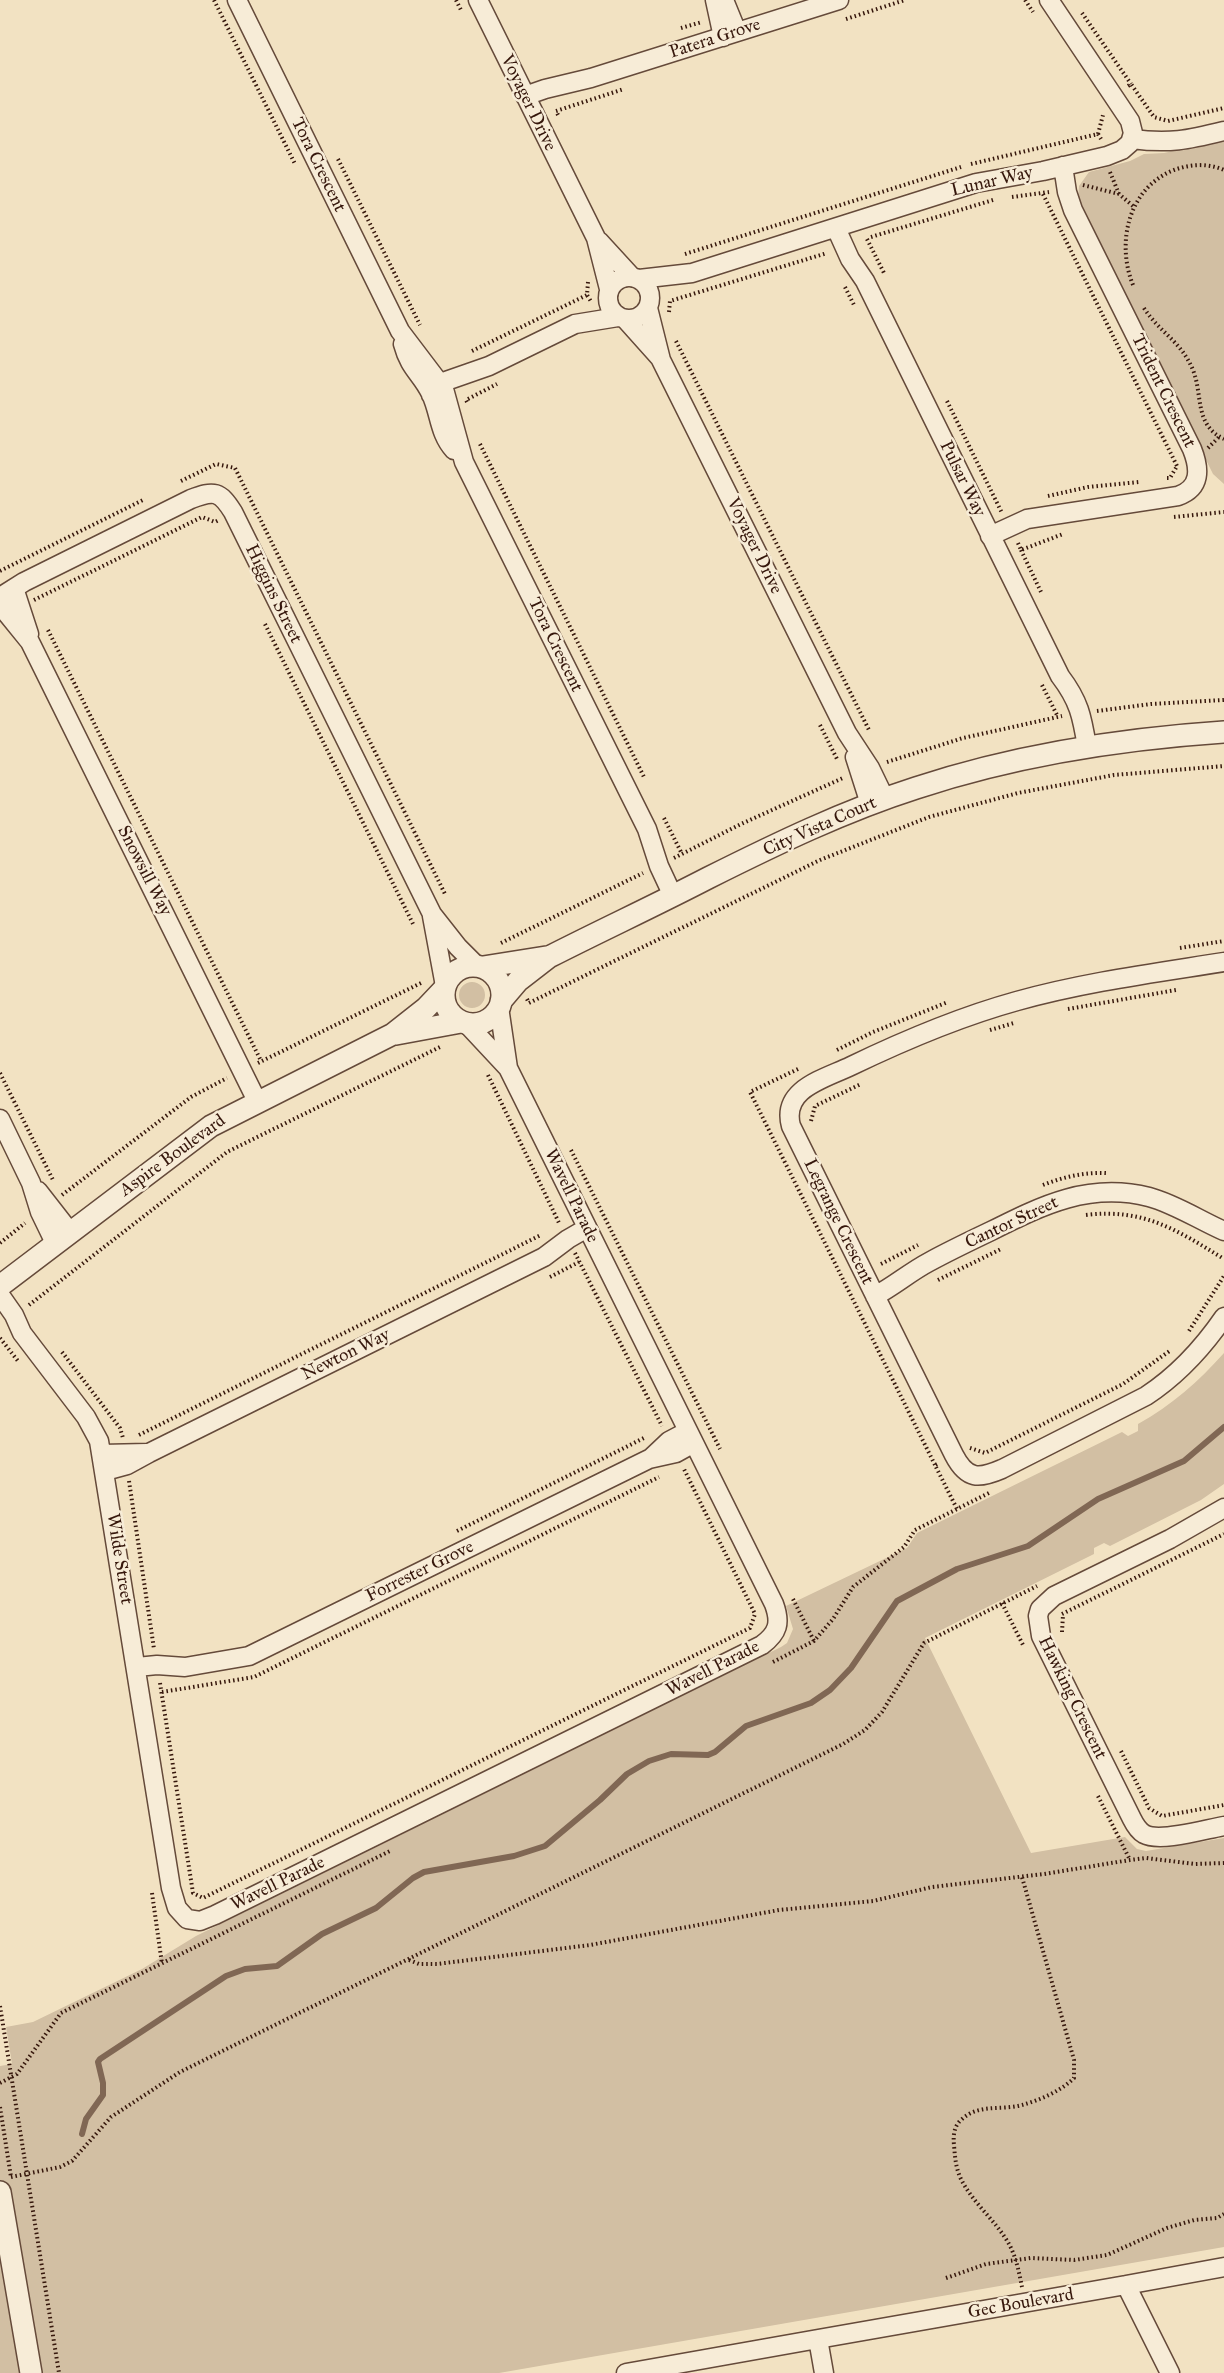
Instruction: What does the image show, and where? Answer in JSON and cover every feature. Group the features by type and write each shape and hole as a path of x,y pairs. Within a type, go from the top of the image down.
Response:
{"street":[{"name":"Tora Crescent","path":"237,0 400,331 407,358 439,391 444,436 464,462 646,829 669,860 679,893"},
{"name":"Voyager Drive","path":"478,0 596,238 609,292"},
{"path":"715,0 730,35"},
{"path":"724,0 730,35"},
{"name":"Patera Grove","path":"529,103 545,89 591,78 839,0"},
{"path":"1049,0 1130,121 1132,139 1160,143 1192,139 1224,130"},
{"name":"Lunar Way","path":"635,278 692,273 976,183 1114,154 1126,147 1132,139"},
{"name":"Trident Crescent","path":"993,542 1056,515 1178,496 1191,490 1195,485 1197,472 1192,449 1073,210 1064,166"},
{"name":"Pulsar Way","path":"843,226 850,260 865,281 1060,676 1081,748"},
{"name":"Voyager Drive","path":"596,238 635,278"},
{"name":"Lunar Way","path":"649,305 692,273"},
{"path":"439,391 460,388 489,366 575,324 609,292 619,279 635,278 648,288 649,305 639,317 575,324"},
{"path":"609,292 609,307 622,318"},
{"name":"Voyager Drive","path":"649,305 661,360 847,733 870,768 877,801"},
{"name":"Voyager Drive","path":"622,318 661,360"},
{"name":"Higgins Street","path":"7,592 200,495 218,494 233,512 432,914 458,947 480,967"},
{"name":"Snowsill Way","path":"7,592 33,629 257,1101"},
{"name":"Snowsill Way","path":"0,605 33,629"},
{"path":"1081,748 1144,739 1224,732"},
{"name":"City Vista Court","path":"549,957 805,831 877,801 958,775 1081,748"},
{"name":"Higgins Street","path":"432,914 445,987"},
{"path":"549,957 518,981 500,1004 494,1016 485,1021 464,1022 453,1016 447,1008 444,999 445,987 449,978 461,968 549,957"},
{"name":"Legrange Crescent","path":"1224,962 1067,989 986,1010 879,1052 797,1095 789,1106 791,1126 954,1455 960,1466 968,1473 984,1475 1002,1469 1129,1406 1181,1369 1211,1336 1224,1317"},
{"path":"480,967 496,977 500,985 500,1004"},
{"name":"Aspire Boulevard","path":"0,1286 211,1126 393,1034 426,1008 445,987"},
{"name":"Wavell Parade","path":"500,1004 508,1068"},
{"name":"Aspire Boulevard","path":"393,1034 464,1022"},
{"name":"Wavell Parade","path":"159,1809 174,1901 182,1916 193,1921 200,1921 762,1645 776,1633 778,1628 777,1612 508,1068 464,1022"},
{"path":"0,1119 31,1183 40,1212 63,1237"},
{"name":"Cantor Street","path":"872,1291 1033,1210 1077,1195 1107,1193 1147,1197 1178,1208 1224,1231"},
{"name":"Cantor Street","path":"1202,1221 1224,1239"},
{"name":"Newton Way","path":"104,1463 127,1465 149,1452 544,1257 573,1249 590,1234"},
{"name":"Cantor Street","path":"872,1291 883,1270 928,1263"},
{"name":"Wilde Street","path":"0,1295 7,1315 92,1426 104,1463 159,1809"},
{"name":"Forrester Grove","path":"138,1674 160,1677 185,1667 242,1658 258,1653 649,1459 675,1453 691,1437"},
{"name":"Hawking Crescent","path":"1224,1508 1196,1525 1054,1596 1040,1609 1037,1622 1046,1646 1139,1830 1156,1837 1224,1826"},
{"path":"5,2184 31,2373"},
{"name":"Gec Boulevard","path":"626,2373 1224,2267"},
{"path":"1126,2285 1170,2373"},
{"path":"818,2339 824,2373"}],"path":[{"path":"840,21 905,0"},
{"path":"1080,9 1154,117 1168,122 1224,108"},
{"path":"671,32 705,21"},
{"path":"1114,96 1131,84"},
{"path":"561,121 556,111 633,86"},
{"path":"333,148 422,328"},
{"path":"1136,292 1126,262 1127,233 1133,206 1148,185 1172,171 1202,165 1224,170"},
{"path":"1067,186 1088,185 1119,195 1133,206"},
{"path":"668,314 670,301 827,252"},
{"path":"1140,302 1152,322 1172,337 1184,354 1193,371 1201,414 1209,428 1224,439"},
{"path":"675,338 869,731"},
{"path":"464,412 466,400 498,384"},
{"path":"479,444 646,781"},
{"path":"252,503 215,522 201,517 33,600 33,629 261,1061"},
{"path":"263,619 417,930"},
{"path":"661,812 682,854"},
{"path":"1065,1010 1182,989"},
{"path":"522,1007 529,1003"},
{"path":"984,1032 1017,1022"},
{"path":"7,1315 227,1152 443,1045"},
{"path":"0,1073 61,1196"},
{"path":"815,1130 810,1120 814,1106 866,1081"},
{"path":"766,1085 750,1092 957,1509"},
{"path":"568,1143 724,1457"},
{"path":"1080,1216 1119,1213 1155,1221 1171,1227 1224,1259"},
{"path":"124,1442 560,1226"},
{"path":"928,1285 1008,1245"},
{"path":"1188,1332 1224,1276"},
{"path":"0,1338 20,1364"},
{"path":"966,1437 971,1447 985,1453 1123,1384 1173,1349"},
{"path":"452,1533 653,1434"},
{"path":"935,1465 971,1447"},
{"path":"771,1663 814,1641 833,1619 853,1587 904,1547 915,1530"},
{"path":"5,2184 27,2174 60,2167 72,2161 111,2117 175,2075 849,1741 866,1730 882,1713 924,1643 1038,1585"},
{"path":"792,1596 814,1641"},
{"path":"1063,1615 1060,1630 1066,1640"},
{"path":"1118,1745 1149,1808 1162,1816 1224,1805"},
{"path":"1107,1816 1130,1860"},
{"path":"0,2083 17,2074 61,2013 397,1848"},
{"path":"408,1960 418,1964 437,1964 590,1945 779,1910 873,1901 932,1887 1022,1877 1146,1858 1195,1864 1224,1863"},
{"path":"1022,1877 1074,2060 1074,2078 1064,2088 1021,2105 987,2107 967,2115 957,2124 953,2138 956,2165 961,2181 999,2228 1016,2260 1025,2303"},
{"path":"151,1887 162,1964"},
{"path":"0,2006 59,2373"},
{"path":"946,2278 986,2264 1031,2258 1074,2260 1107,2255 1167,2228 1194,2220 1216,2218 1224,2214"}],"shaded area":[{"path":"1224,139 1224,484 1213,474 1078,198 1079,186 1089,172 1130,161 1144,154 1164,153"},
{"path":"472,982 481,986 485,995 481,1004 472,1008 463,1004 459,995 463,986"},
{"path":"1224,1353 1224,1484 1201,1500 1110,1546 1104,1543 1094,1548 1094,1554 925,1638 1031,1853 1125,1837 1137,1849 1146,1851 1224,1838 1224,2247 499,2373 0,2373 0,2066 12,2064 6,2027 33,2022 142,1969 196,1936 781,1647 787,1643 793,1629 786,1606 907,1548 917,1533 1122,1432 1128,1436 1138,1431 1138,1424 1184,1392"}],"waterway":[{"path":"82,2134 86,2119 103,2095 98,2062 100,2059 226,1976 245,1969 277,1966 322,1934 376,1908 424,1872 514,1856 545,1846 627,1774 649,1761 671,1754 708,1755 715,1752 746,1726 811,1703 830,1690 851,1668 897,1601 957,1569 1028,1546 1098,1499 1184,1461 1224,1427"}]}
